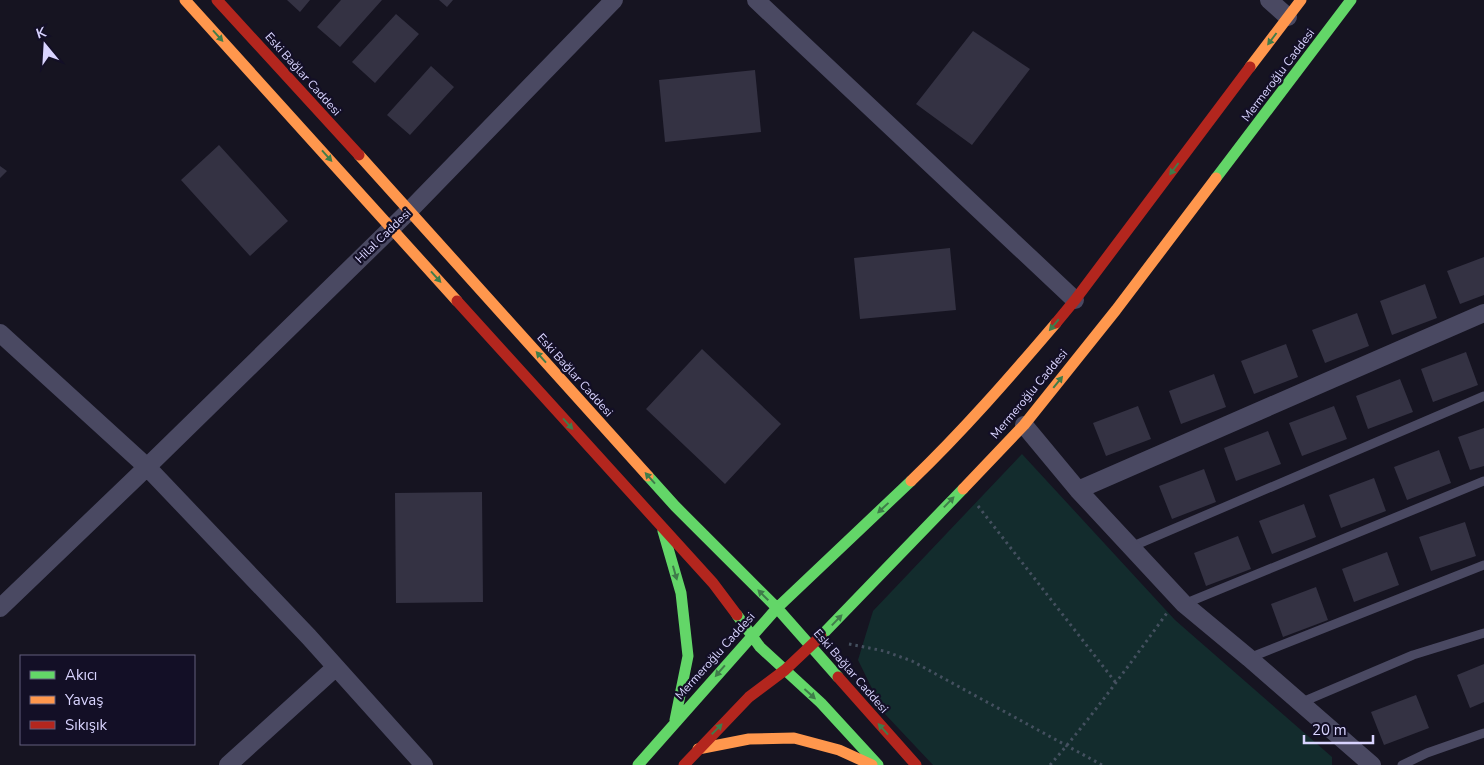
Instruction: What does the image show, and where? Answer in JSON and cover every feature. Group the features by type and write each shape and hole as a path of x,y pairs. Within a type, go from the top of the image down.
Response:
{"main road":[{"path":"185,0 713,583 760,647 821,704 878,765"},
{"name":"Eski Bağlar Caddesi","path":"217,0 410,210 675,506 777,608 916,765"},
{"name":"Mermeroğlu Caddesi","path":"638,765 752,634 933,460 1008,380 1075,300 1301,0"},
{"name":"Mermeroğlu Caddesi","path":"684,765 749,697 785,670 830,628 1024,425 1122,302 1351,0"},
{"path":"662,527 681,593 688,656 674,723"},
{"path":"698,749 749,739 794,738 838,750 873,765"}],"street":[{"name":"Hilal Caddesi","path":"0,608 392,228 614,0"},
{"path":"756,0 1075,300"},
{"path":"1269,0 1288,17"},
{"path":"1078,490 1484,313"},
{"path":"0,333 147,467 309,637 420,764"},
{"path":"1024,425 1078,490 1181,601 1372,765"},
{"path":"228,765 336,667"}],"lane":[{"path":"1131,547 1484,396"},
{"path":"1181,601 1484,481"},
{"path":"1249,658 1484,565"},
{"path":"1300,703 1413,655 1484,633"},
{"path":"1402,765 1427,753 1484,733"}],"path":[{"path":"963,488 1116,683"},
{"path":"1050,765 1181,601"},
{"path":"844,644 852,644 912,661 1102,765"}],"green space":[{"path":"1022,454 1175,620 1332,757 1332,765 933,765 884,713 858,660 873,611"}],"building":[{"path":"287,0 310,0 300,12"},
{"path":"341,0 382,0 340,47 317,27"},
{"path":"439,0 453,0 447,7"},
{"path":"396,14 419,34 375,83 352,62"},
{"path":"973,31 1030,69 972,145 916,104"},
{"path":"431,66 454,87 410,135 387,115"},
{"path":"755,70 761,132 665,142 659,80"},
{"path":"219,145 288,221 250,256 181,180"},
{"path":"0,166 7,171 0,178"},
{"path":"950,248 956,310 860,319 854,258"},
{"path":"1484,257 1484,295 1460,304 1447,271"},
{"path":"1425,284 1437,318 1392,335 1380,301"},
{"path":"1357,313 1369,346 1325,363 1312,330"},
{"path":"1286,344 1298,377 1254,394 1241,361"},
{"path":"702,349 781,424 725,484 646,409"},
{"path":"1466,352 1478,385 1433,402 1421,369"},
{"path":"1214,374 1226,407 1181,424 1169,391"},
{"path":"1400,379 1413,412 1368,429 1356,396"},
{"path":"1138,406 1151,439 1106,456 1093,423"},
{"path":"1334,406 1347,439 1302,456 1289,423"},
{"path":"1484,428 1484,466 1470,470 1458,437"},
{"path":"1268,431 1281,464 1236,481 1224,448"},
{"path":"1439,450 1451,483 1407,500 1394,467"},
{"path":"1204,469 1216,502 1172,519 1159,486"},
{"path":"1374,478 1386,511 1341,528 1329,495"},
{"path":"482,492 483,602 396,603 395,493"},
{"path":"1304,504 1316,537 1272,554 1259,521"},
{"path":"1465,522 1476,556 1431,571 1419,537"},
{"path":"1238,536 1251,569 1206,586 1194,553"},
{"path":"1387,552 1399,585 1354,602 1342,569"},
{"path":"1316,587 1328,620 1283,637 1271,604"},
{"path":"1484,664 1484,702 1470,708 1457,675"},
{"path":"1416,695 1429,728 1384,745 1371,712"}],"traffic: fast":[{"path":"1216,178 1351,0"},
{"path":"648,476 675,506 777,608 838,677"},
{"path":"638,765 777,608 911,481"},
{"path":"821,636 963,489"},
{"path":"663,531 681,593 688,656 675,720"},
{"path":"737,615 760,647 821,703 878,765"}],"traffic: slow":[{"path":"185,0 457,301"},
{"path":"1250,67 1301,0"},
{"path":"359,155 648,476"},
{"path":"963,489 1024,425 1116,310 1216,178"},
{"path":"911,481 986,404 1056,323"},
{"path":"698,749 749,739 794,738 839,750 872,765"}],"traffic: jam":[{"path":"217,0 359,155"},
{"path":"1056,323 1250,67"},
{"path":"457,301 713,583 737,615"},
{"path":"684,765 749,697 785,670 821,636"},
{"path":"838,677 916,765"}]}
